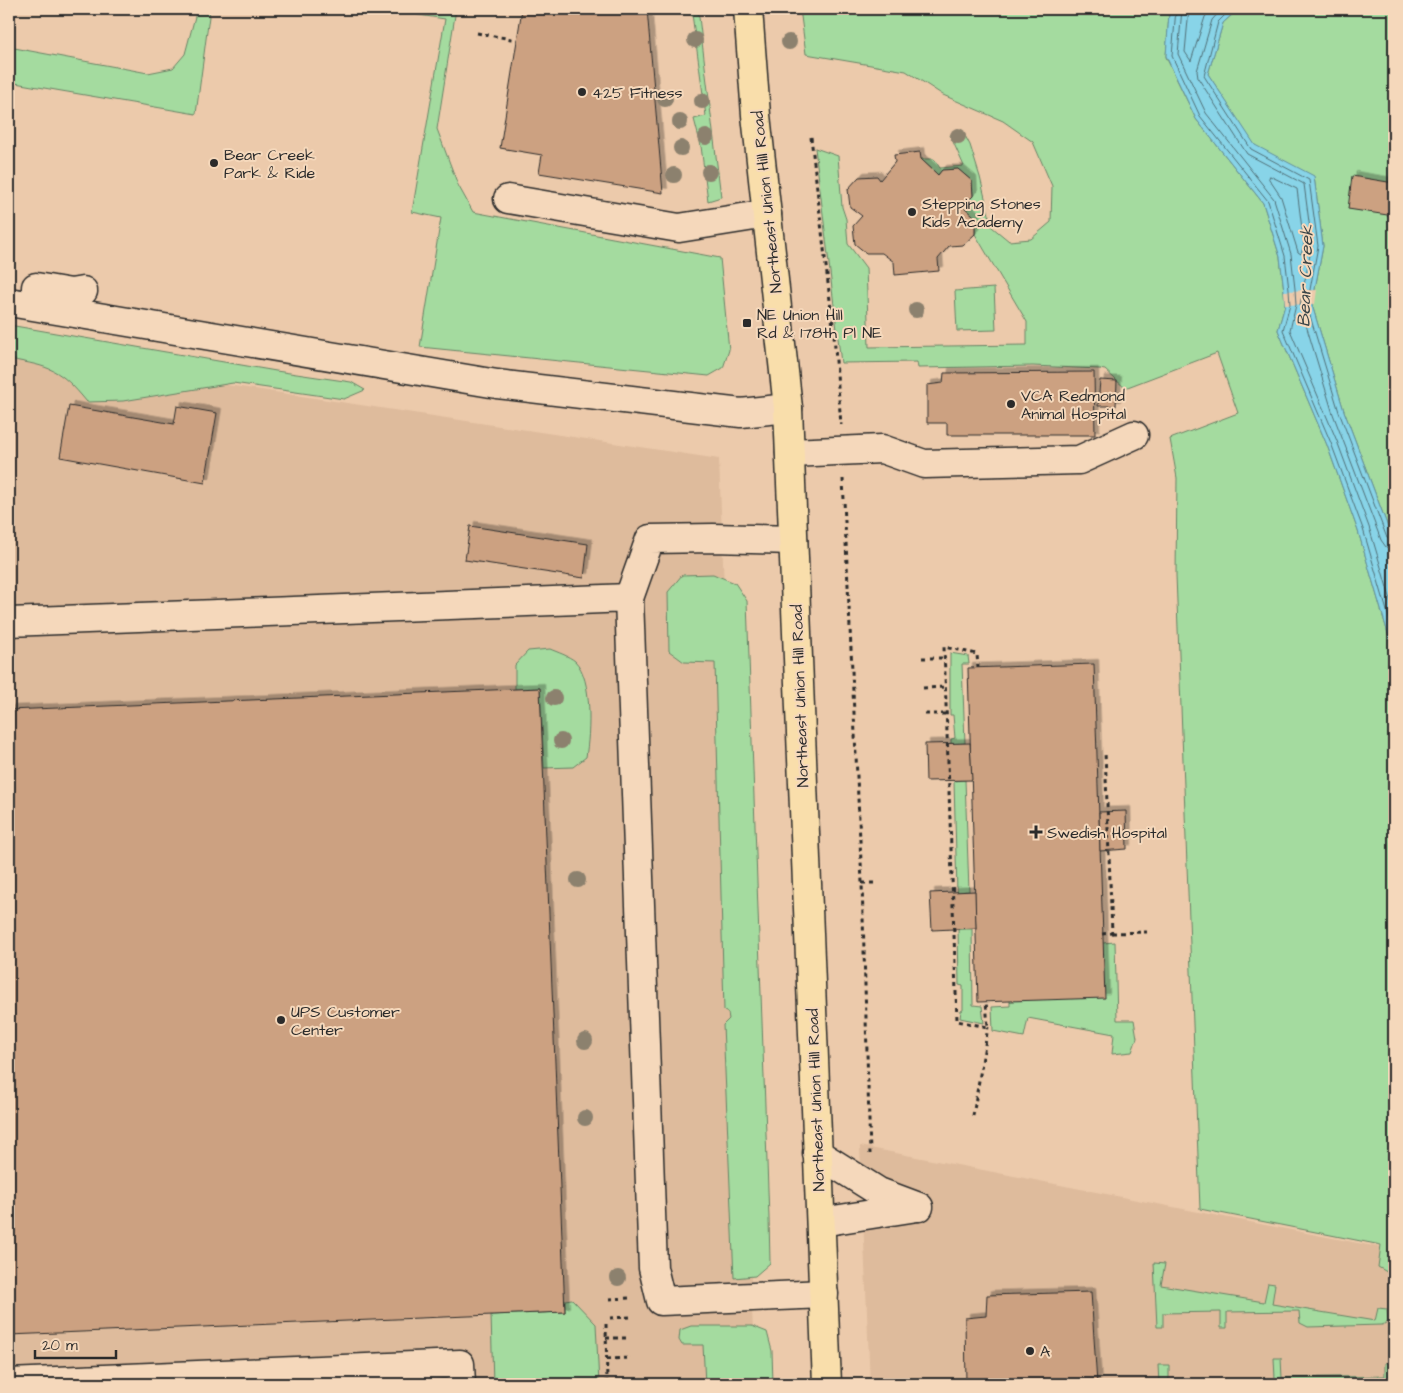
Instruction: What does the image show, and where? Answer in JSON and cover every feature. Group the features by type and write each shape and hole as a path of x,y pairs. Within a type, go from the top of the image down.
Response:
{"main road":[{"name":"Northeast Union Hill Road","path":"748,9 767,214 788,408 827,1384"}],"lane":[{"path":"508,199 679,228 767,214"},
{"path":"9,283 71,293 83,291"},
{"path":"9,302 497,384 741,413 788,408"},
{"path":"790,454 882,449 924,464 1079,460 1134,436"},
{"path":"793,540 650,539 629,598 653,1268 661,1301 824,1294"},
{"path":"9,622 629,598"},
{"path":"817,1153 879,1192 919,1207 820,1222"},
{"path":"9,1383 460,1364 461,1384"}],"path":[{"path":"477,33 517,40"},
{"path":"811,137 834,335 841,430"},
{"path":"843,473 862,883 871,1162"},
{"path":"978,668 977,654 944,647 957,1021 988,1027"},
{"path":"922,658 945,658"},
{"path":"923,688 946,687"},
{"path":"925,714 947,714"},
{"path":"1105,752 1112,934"},
{"path":"862,883 877,883"},
{"path":"1102,934 1148,932"},
{"path":"973,1116 988,1027 986,1001"},
{"path":"609,1299 630,1298"},
{"path":"610,1318 631,1317"},
{"path":"606,1324 607,1384"},
{"path":"606,1338 630,1338"},
{"path":"607,1359 631,1358"}],"shaded area":[{"path":"9,352 719,459 755,1384 9,1384"},
{"path":"860,1146 1394,1250 1394,1384 870,1384"}],"green space":[{"path":"197,9 210,9 196,114 9,82 9,47 148,73 173,68 185,54"},
{"path":"380,9 456,9 437,129 458,185 473,212 720,258 729,350 723,368 709,376 420,347 441,218 412,212 445,19"},
{"path":"667,9 698,9 721,197 708,201 701,146 694,119 706,116 692,14 666,13"},
{"path":"800,9 1172,9 1169,14 1166,57 1196,119 1263,203 1280,257 1285,305 1278,330 1327,445 1358,531 1394,654 1394,1276 1378,1267 1381,1245 1200,1209 1176,575 1177,478 1170,439 1238,413 1217,353 1125,388 1105,370 1099,369 1033,366 918,368 917,362 841,363 815,148 838,156 842,207 846,219 848,244 866,268 869,347 1027,345 1027,322 975,234 975,217 963,206 973,196 972,181 958,169 942,170 938,175 921,159 934,159 940,168 964,166 950,135 962,130 970,145 980,177 992,227 1009,241 1031,239 1051,222 1052,186 1033,142 1003,121 943,95 906,71 806,54"},
{"path":"1238,9 1394,9 1394,543 1344,411 1312,305 1323,246 1314,177 1255,146 1208,74 1223,23"},
{"path":"994,288 996,330 957,331 955,291"},
{"path":"9,325 351,382 365,390 344,399 233,383 123,401 87,402 69,382 53,371 35,364 9,359"},
{"path":"713,574 735,583 747,601 769,1218 770,1263 755,1276 734,1278 723,1025 729,1019 728,1013 724,1011 715,663 684,662 669,651 668,592 682,575"},
{"path":"550,649 575,661 581,669 585,680 589,707 586,757 573,767 544,768 540,688 515,689 515,665 528,651"},
{"path":"950,653 968,656 969,664 962,664 965,743 951,744 951,739 955,738 953,715 950,715"},
{"path":"965,780 969,891 957,892 954,781"},
{"path":"958,929 972,929 973,1005 982,1006 984,1023 960,1018 961,1011 963,1010 963,986 959,985"},
{"path":"1115,942 1117,1020 1134,1020 1137,1038 1132,1052 1112,1054 1114,1034 1028,1018 1024,1037 993,1031 992,1007 1010,1006 1010,1000 1103,943"},
{"path":"1154,1263 1165,1264 1161,1285 1264,1302 1268,1283 1275,1284 1272,1304 1375,1321 1378,1308 1387,1309 1388,1322 1382,1325 1308,1327 1300,1323 1299,1311 1227,1312 1227,1328 1221,1328 1221,1312 1163,1313 1163,1327 1157,1327"},
{"path":"572,1299 596,1324 599,1384 493,1384 491,1315 565,1312 565,1300"},
{"path":"691,1326 752,1326 767,1332 772,1351 773,1384 705,1384 703,1345 682,1345 679,1340 680,1330"},
{"path":"1274,1358 1281,1358 1282,1378 1385,1376 1385,1363 1393,1362 1393,1384 1387,1384 1386,1381 1360,1384 1159,1384 1158,1365 1169,1365 1169,1382 1275,1379"}],"water":[{"name":"Bear Creek","path":"1172,9 1238,9 1223,23 1208,74 1255,145 1314,176 1323,246 1312,305 1344,411 1394,543 1394,654 1358,531 1327,445 1278,330 1285,305 1280,257 1263,203 1196,119 1166,56 1169,13"}],"pier":[{"path":"1317,290 1315,304 1285,305 1284,291"}],"building":[{"name":"425 Fitness","path":"522,9 647,9 663,193 539,173 542,155 500,148"},
{"name":"Stepping Stones Kids Academy","path":"920,152 921,159 938,175 942,170 958,169 972,181 973,196 963,206 975,217 975,234 963,245 949,246 938,259 939,271 895,275 894,262 882,253 866,253 855,244 853,226 862,216 850,207 848,189 859,177 877,176 880,180 895,162 894,155"},
{"path":"1352,176 1394,183 1394,216 1348,209"},
{"name":"VCA Redmond Animal Hospital","path":"1094,372 1095,435 947,435 947,423 927,423 927,385 943,383 944,373"},
{"path":"1100,380 1117,381 1116,406 1098,406"},
{"path":"69,406 174,424 177,406 217,413 205,483 60,457"},
{"path":"470,526 588,544 584,578 465,560"},
{"name":"Swedish Hospital","path":"1094,664 1105,998 978,1002 968,668"},
{"name":"UPS Customer Center","path":"540,688 565,1312 9,1335 9,710"},
{"path":"970,743 972,780 926,781 925,744"},
{"path":"1126,811 1127,849 1100,851 1099,812"},
{"path":"975,891 976,928 932,930 930,893"},
{"name":"A","path":"1091,1292 1097,1384 966,1384 965,1318 986,1316 987,1295"}],"place":[{"name":"425 Fitness","path":"582,92"},
{"name":"Bear Creek Park & Ride","path":"214,163"},
{"name":"Stepping Stones Kids Academy","path":"912,212"},
{"name":"NE Union Hill Rd & 178th Pl NE","path":"747,323"},
{"name":"VCA Redmond Animal Hospital","path":"1011,404"},
{"name":"Swedish Hospital","path":"1036,832"},
{"name":"UPS Customer Center","path":"281,1020"},
{"name":"A","path":"1030,1351"}]}
